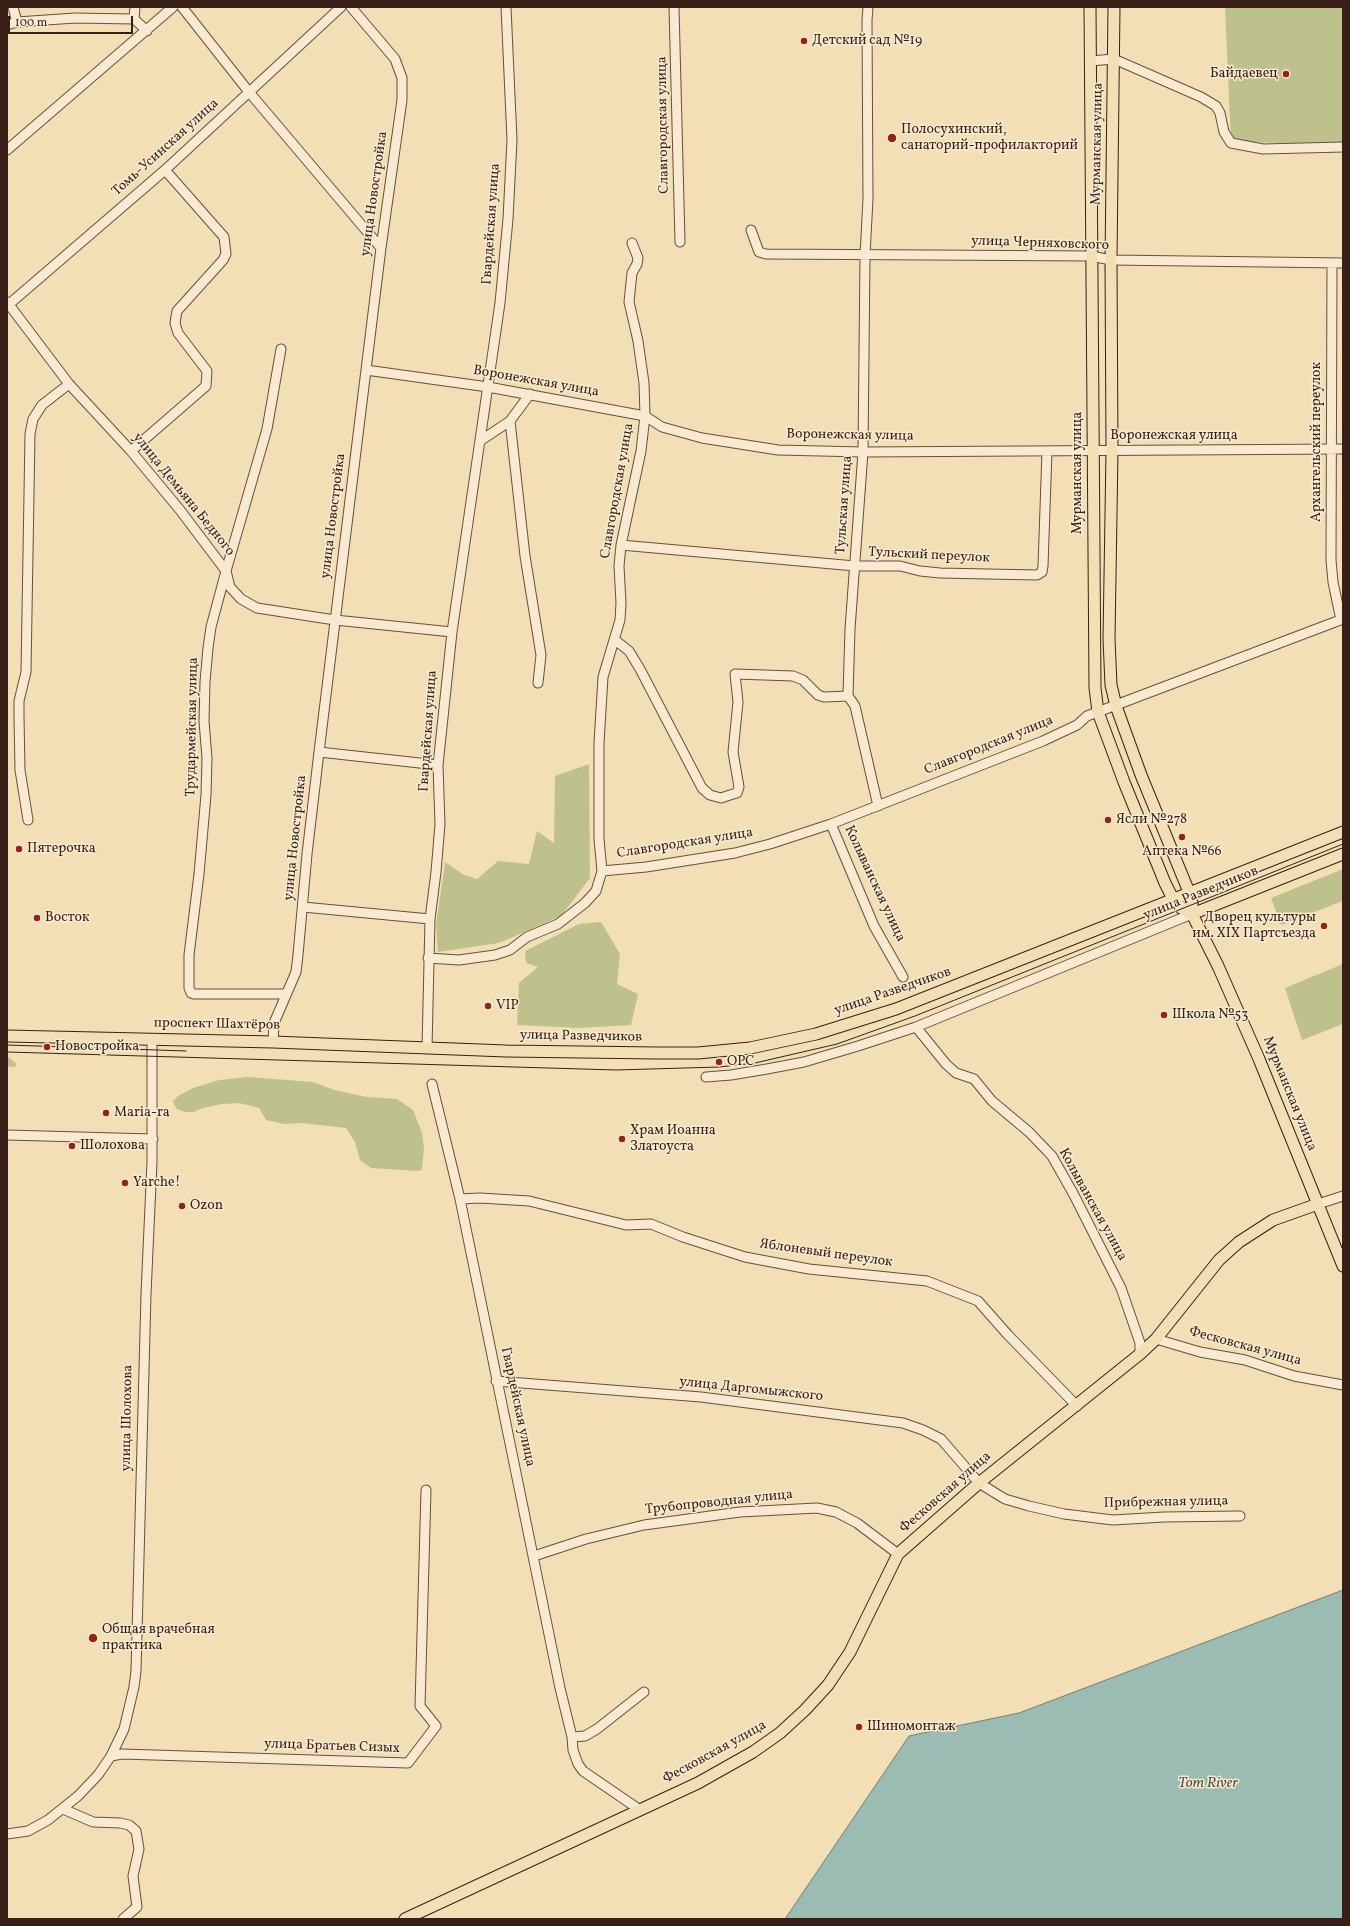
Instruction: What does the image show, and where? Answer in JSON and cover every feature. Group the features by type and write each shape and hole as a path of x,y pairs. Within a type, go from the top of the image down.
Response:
{"main road":[{"name":"Мурманская улица","path":"1090,7 1093,640 1095,688 1098,712 1124,782 1173,899 1181,908 1192,914"},
{"name":"Мурманская улица","path":"1114,7 1111,260 1112,450 1109,639 1111,686 1116,706 1141,775 1189,892 1192,903 1192,914 1218,966 1250,1038 1343,1266"},
{"name":"улица Разведчиков","path":"427,1048 657,1053 722,1051 782,1042 862,1021 896,1009 1343,832"},
{"name":"улица Разведчиков","path":"1192,914 1343,854"},
{"name":"проспект Шахтёров","path":"7,1036 273,1042 427,1048"},
{"path":"1156,1338 1205,1276 1239,1242 1273,1220 1318,1204"},
{"name":"Фесковская улица","path":"405,1919 698,1783 753,1752 780,1733 805,1710 828,1685 850,1652 898,1554 979,1483 1140,1354 1156,1338"}],"street":[{"path":"13,7 17,22"},
{"path":"134,19 135,7"},
{"path":"7,150 147,31 173,7"},
{"path":"182,7 249,92 381,248"},
{"name":"Томь-Усинская улица","path":"8,304 165,170 341,7"},
{"name":"улица Новостройка","path":"273,1042 274,1023 296,972 319,752 335,620 381,248 402,100 402,78 395,59 351,7"},
{"name":"Гвардейская улица","path":"427,1048 430,919 440,824 438,765 452,632 500,303 509,211 512,140 506,7"},
{"name":"Славгородская улица","path":"674,7 680,242"},
{"name":"Тульская улица","path":"848,696 850,629 863,452 868,199 868,7"},
{"path":"7,25 17,22 75,18 134,19 147,31"},
{"path":"1090,61 1114,59 1201,97 1216,106 1220,114 1224,132 1231,143 1263,148 1343,147"},
{"path":"131,451 206,386 207,371 178,333 174,323 177,311 223,260 226,254 224,237 165,170"},
{"name":"улица Черняховского","path":"751,230 759,252 766,254 1091,256 1111,260 1343,263"},
{"name":"Славгородская улица","path":"632,243 638,258 637,264 632,273 629,302 638,341 644,383 646,416 641,452 621,545 619,566 621,603 620,620 603,677 600,710 599,839 602,871 646,867 735,853 770,844 831,824 1043,740 1077,724 1087,716 1342,620"},
{"name":"Архангельский переулок","path":"1332,263 1331,560 1333,582 1342,620"},
{"name":"улица Демьяна Бедного","path":"8,304 69,384 131,451 226,571 230,587 241,599 257,608 335,620 452,632"},
{"name":"Трудармейская улица","path":"281,349 267,429 226,571 212,627 205,682 204,721 207,758 206,794 199,874 189,955 189,988 191,993 194,994 286,994"},
{"name":"Воронежская улица","path":"366,370 488,386 646,416 662,427 734,444 778,450 863,452 1343,449"},
{"path":"28,820 20,770 19,717 20,702 26,672 30,434 33,419 42,405 69,384"},
{"path":"480,441 510,421 530,394"},
{"path":"510,421 525,556 541,655 538,683"},
{"name":"Тульский переулок","path":"621,545 855,566 900,566 920,571 940,573 1037,575 1042,572 1047,451"},
{"path":"615,640 628,651 640,670 702,788 710,795 721,798 736,793 739,787 733,752 738,702 735,674 793,676 803,680 818,695 824,697 848,696 856,706 878,806"},
{"path":"319,752 438,765"},
{"name":"Колыванская улица","path":"831,824 874,926 903,977"},
{"path":"428,958 459,960 495,955 510,950 527,937 558,924 585,903 596,891 602,871"},
{"path":"302,907 430,919"},
{"name":"улица Разведчиков","path":"706,1077 732,1076 804,1062 916,1027 1192,914"},
{"name":"Колыванская улица","path":"916,1027 946,1064 956,1073 974,1079 992,1101 1029,1132 1052,1156 1074,1195 1121,1288 1140,1343 1140,1354"},
{"name":"улица Шолохова","path":"7,1834 22,1833 32,1829 63,1809 89,1785 111,1756 128,1718 136,1671 144,1363 153,1139 152,1039"},
{"name":"Гвардейская улица","path":"432,1084 460,1199 496,1381 534,1556 560,1688 572,1737"},
{"path":"7,1135 153,1139"},
{"path":"1318,1204 1343,1196"},
{"name":"Яблоневый переулок","path":"460,1199 480,1198 529,1201 626,1225 651,1224 683,1237 745,1257 809,1269 927,1281 978,1301 1008,1335 1076,1406"},
{"name":"Фесковская улица","path":"1156,1338 1200,1352 1246,1360 1294,1376 1343,1385"},
{"name":"улица Даргомыжского","path":"496,1381 701,1397 903,1423 923,1430 941,1439 979,1483"},
{"name":"Прибрежная улица","path":"979,1483 1004,1499 1064,1514 1113,1520 1164,1517 1240,1516"},
{"name":"улица Братьев Сизых","path":"111,1756 122,1754 408,1763 436,1726 420,1706 426,1490"},
{"name":"Трубопроводная улица","path":"534,1556 586,1539 644,1525 740,1512 817,1508 836,1512 857,1523 898,1554"},
{"path":"640,1810 583,1771 578,1764 573,1750 572,1737 585,1736 597,1729 644,1692"},
{"path":"63,1809 93,1822 124,1824 136,1831 139,1849 133,1876 137,1907 122,1919"}],"green space":[{"name":"Байдаевец","path":"1225,7 1343,7 1343,142 1231,142"},
{"path":"589,764 590,878 561,916 499,943 438,952 436,925 445,862 464,875 477,879 498,861 529,864 537,831 554,843 555,776"},
{"path":"1343,869 1343,901 1281,925 1271,898"},
{"path":"601,922 620,954 617,984 638,994 631,1025 579,1028 517,1025 519,983 538,967 526,963 525,951 579,924"},
{"path":"1343,964 1343,1024 1302,1040 1285,988"},
{"path":"7,1056 17,1064 14,1067 7,1066"},
{"path":"248,1077 313,1082 334,1090 367,1097 397,1099 413,1110 422,1133 424,1149 422,1170 371,1168 360,1160 355,1142 346,1128 302,1123 284,1124 266,1120 259,1108 239,1103 222,1104 203,1108 194,1112 185,1112 177,1109 174,1104 173,1101 178,1096 193,1088 219,1080"}],"water":[{"name":"Tom River","path":"1343,1590 1343,1919 785,1919 909,1736 1019,1713"}],"tram line":[{"path":"7,1052 616,1070 719,1067 755,1063 837,1044 915,1016 1343,844"},
{"path":"7,1045 186,1051"}],"place":[{"name":"Детский сад №19","path":"804,41"},
{"name":"Байдаевец","path":"1286,74"},
{"name":"Полосухинский, санаторий-профилакторий","path":"892,138"},
{"name":"Ясли №278","path":"1108,820"},
{"name":"Аптека №66","path":"1182,837"},
{"name":"Пятерочка","path":"19,849"},
{"name":"Восток","path":"37,918"},
{"name":"Дворец культуры им. XIX Партсъезда","path":"1324,926"},
{"name":"VIP","path":"488,1006"},
{"name":"Школа №53","path":"1164,1015"},
{"name":"Новостройка","path":"47,1047"},
{"name":"ОРС","path":"719,1062"},
{"name":"Maria-ra","path":"106,1113"},
{"name":"Храм Иоанна Златоуста","path":"622,1139"},
{"name":"Шолохова","path":"72,1146"},
{"name":"Yarche!","path":"125,1183"},
{"name":"Ozon","path":"182,1206"},
{"name":"Общая врачебная практика","path":"93,1638"},
{"name":"Шиномонтаж","path":"859,1727"}]}
